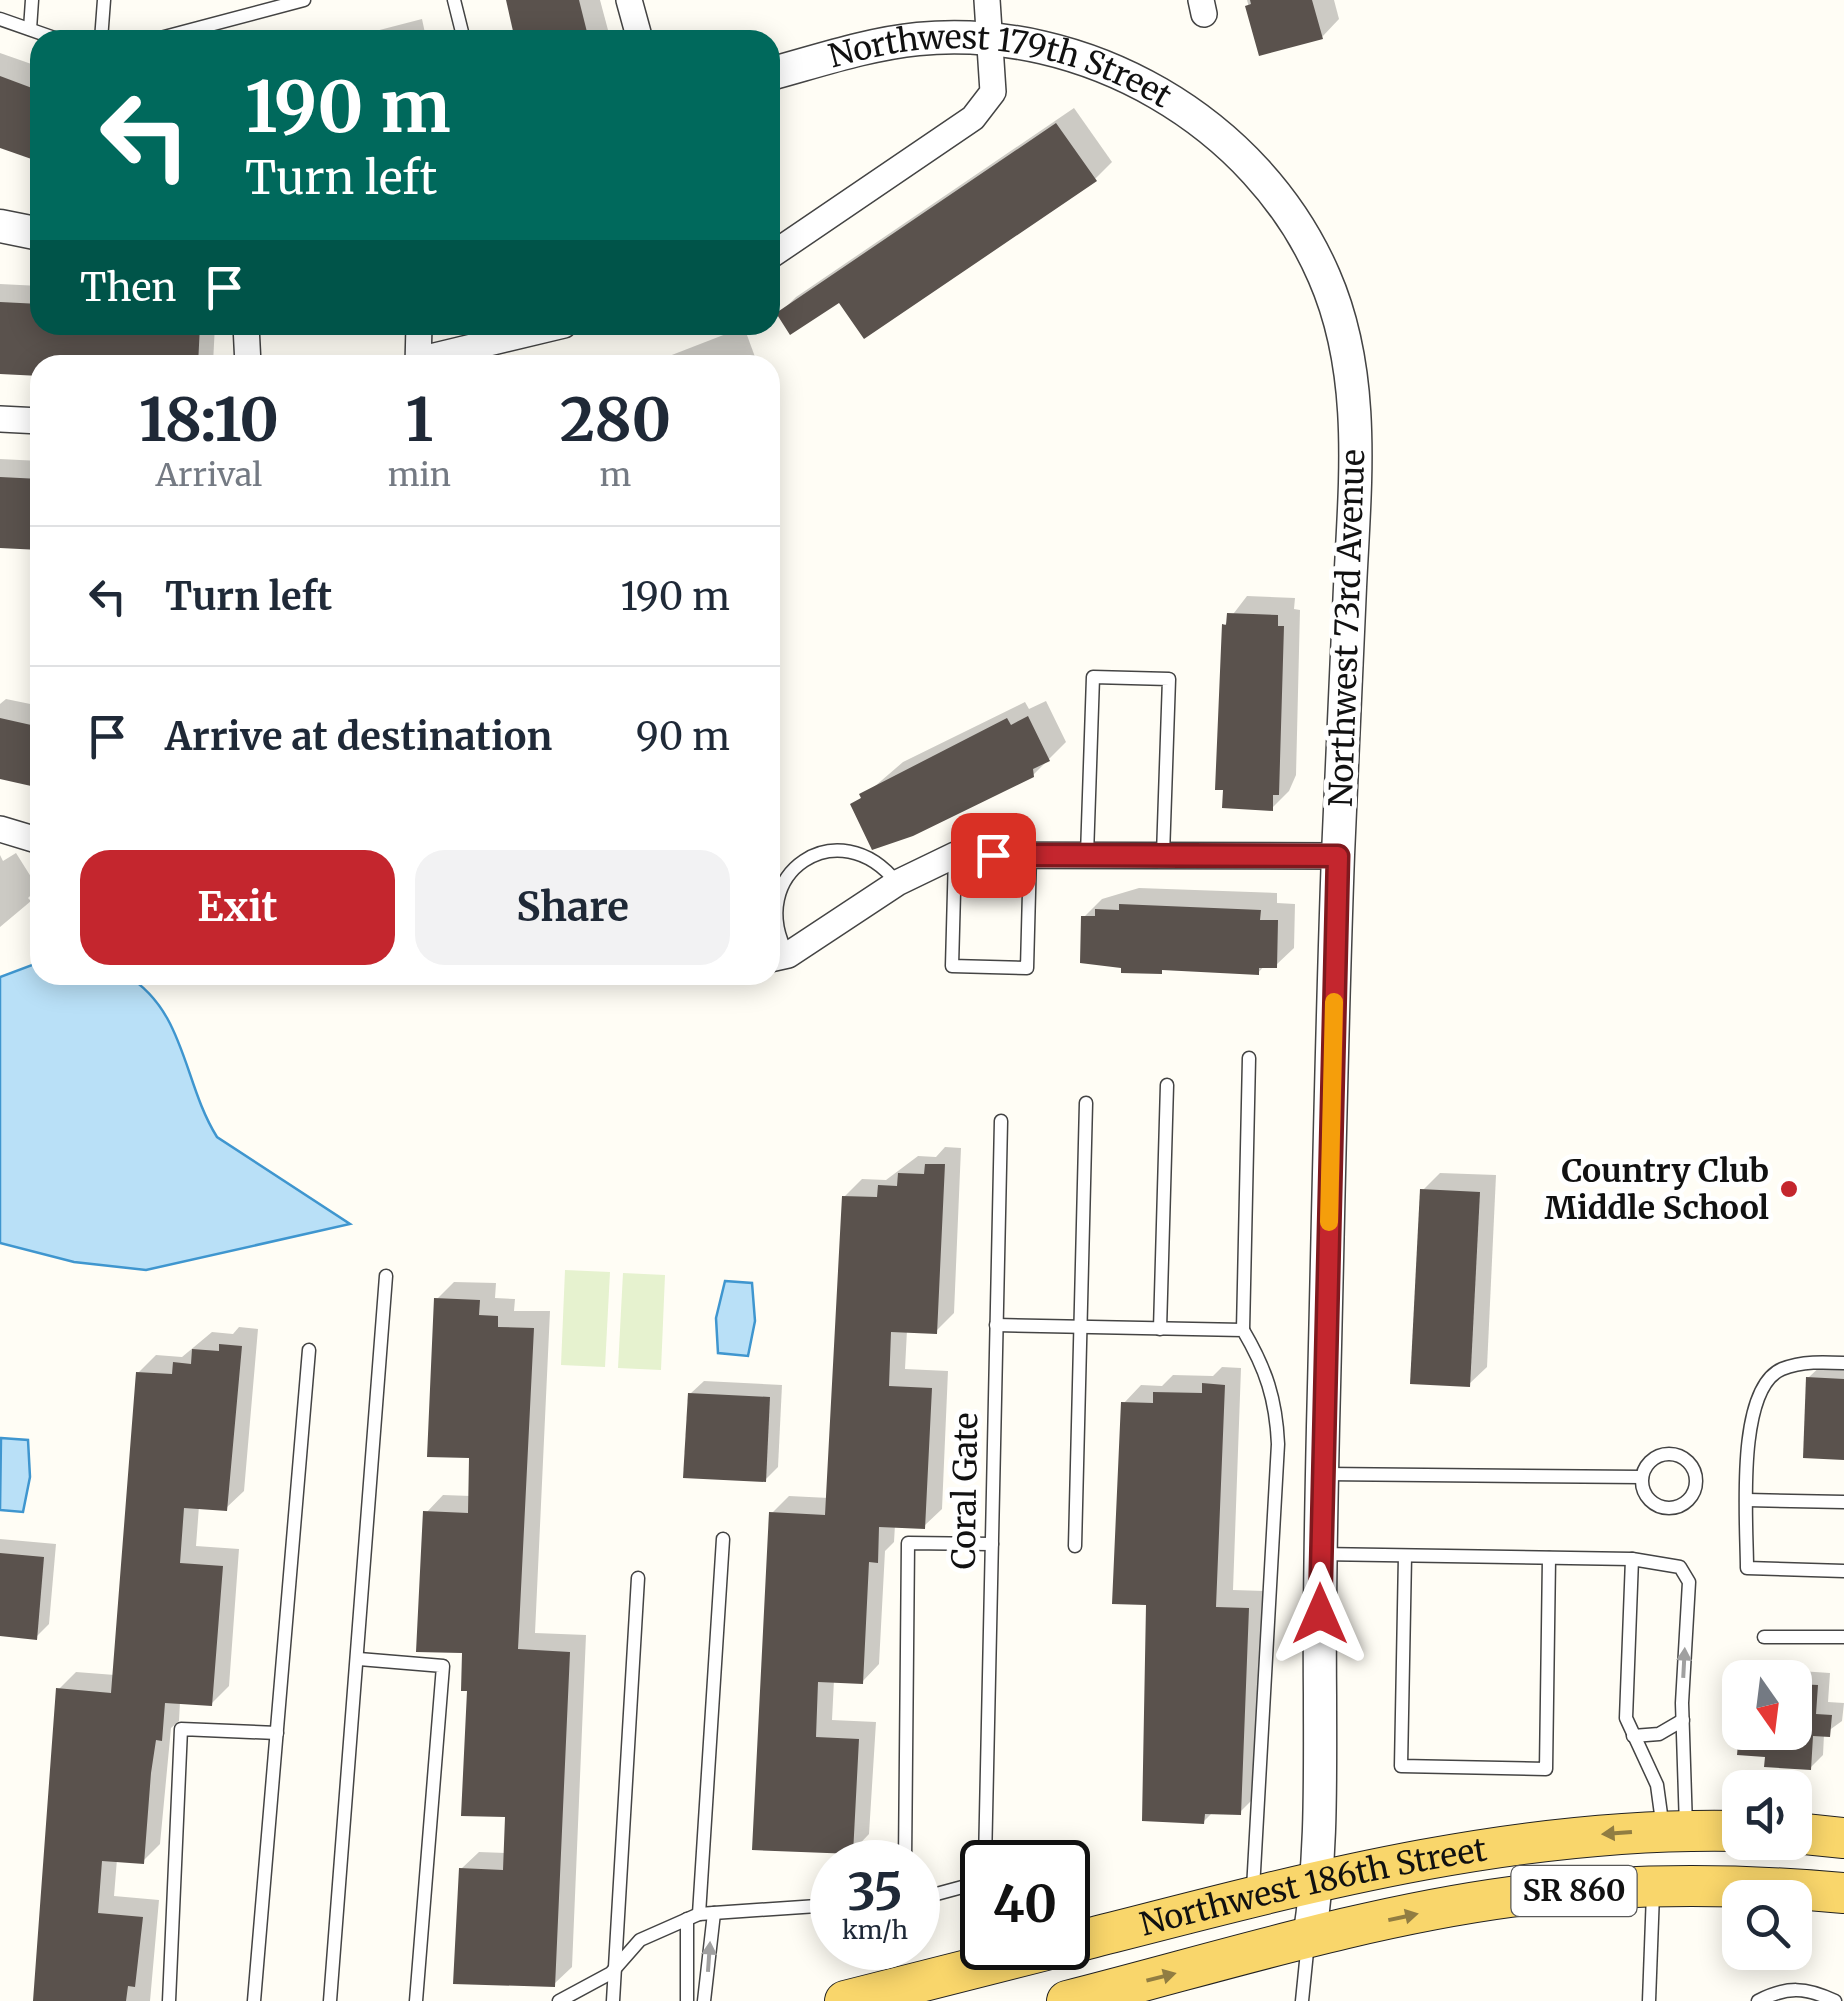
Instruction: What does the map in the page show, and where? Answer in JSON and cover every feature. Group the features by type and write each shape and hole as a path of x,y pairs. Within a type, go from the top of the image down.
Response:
{"main road":[{"name":"Northwest 186th Street","path":"1090,1938 1319,1879 1460,1850 1675,1830 1722,1831"},
{"path":"1812,1835 1844,1838"},
{"name":"Northwest 186th Street","path":"1066,2001 1459,1905 1653,1886 1739,1884 1844,1893"},
{"path":"845,2001 967,1970"}],"street":[{"path":"629,0 637,30"},
{"path":"780,249 973,118 992,92 987,0"},
{"name":"Northwest 179th Street","path":"780,72 918,39 992,40 1094,59 1167,96 1218,136"},
{"name":"Northwest 73rd Avenue","path":"1218,136 1263,179 1299,228 1324,275 1343,331 1354,400 1355,491 1338,856 1320,1554 1319,1879 1308,1939"},
{"path":"0,226 30,232"},
{"path":"449,355 526,335"},
{"path":"0,419 30,420"},
{"path":"0,830 30,838"},
{"path":"780,956 897,882 955,855 1338,856"}],"lane":[{"path":"0,19 30,29 32,0"},
{"path":"102,30 104,0"},
{"path":"191,30 304,0"},
{"path":"454,0 462,30"},
{"path":"1087,855 1093,677 1168,679 1163,855"},
{"path":"780,895 788,875 803,860 823,851 845,849 875,860 897,882"},
{"path":"955,855 952,966 1028,968 1030,854"},
{"path":"1249,1058 1243,1330 1264,1365 1276,1403 1278,1444 1253,1896"},
{"path":"1160,1328 1167,1085"},
{"path":"1076,1546 1086,1103"},
{"name":"Coral Gate","path":"985,1840 1001,1121"},
{"path":"330,2001 386,1276"},
{"path":"996,1325 1243,1330"},
{"path":"254,2001 309,1350"},
{"path":"1844,1363 1814,1362 1780,1370 1762,1387 1751,1415 1746,1568 1844,1571"},
{"path":"1673,1454 1691,1465 1696,1485 1686,1503 1666,1508 1648,1498 1642,1478 1653,1460 1673,1454"},
{"path":"1322,1474 1642,1478"},
{"path":"1747,1500 1844,1502"},
{"path":"687,2001 723,1540"},
{"path":"904,1840 908,1543 992,1544"},
{"path":"1320,1554 1632,1559 1680,1567 1688,1582 1684,1720 1675,1830"},
{"path":"1404,1556 1401,1766 1546,1769 1549,1558"},
{"path":"1632,1559 1626,1718 1675,1830"},
{"path":"613,2001 611,1973 638,1578"},
{"path":"1764,1636 1844,1637"},
{"path":"359,1659 443,1666 416,2001"},
{"path":"1633,1736 1659,1734 1684,1720"},
{"path":"169,2001 181,1729 277,1733"},
{"path":"1649,2001 1653,1886"},
{"path":"559,2001 611,1973 640,1940 693,1917 810,1906"},
{"path":"704,2001 714,1913"},
{"path":"1302,2001 1308,1939"},
{"path":"1758,2001 1793,1988 1812,1990 1835,2001"}],"green space":[{"path":"565,1270 610,1272 605,1367 561,1365"},
{"path":"623,1273 665,1275 661,1370 618,1368"}],"water":[{"path":"30,966 30,985 139,985 161,1008 172,1028 217,1137 350,1224 146,1270 74,1262 0,1243 0,977"},
{"path":"725,1281 752,1283 755,1321 748,1356 718,1353 716,1318"},
{"path":"1,1438 28,1440 30,1477 23,1512 0,1510"}],"building":[{"path":"506,0 579,0 586,30 513,30"},
{"path":"1250,0 1312,0 1323,39 1259,56 1245,6 1251,4"},
{"path":"0,76 30,87 30,158 0,148"},
{"path":"1056,123 1097,181 864,339 839,303 790,335 780,319 780,310"},
{"path":"0,302 30,304 30,335 200,335 198,355 30,355 30,376 0,374"},
{"path":"0,477 30,478 30,550 0,548"},
{"path":"1227,613 1278,615 1278,626 1284,626 1279,795 1273,795 1273,811 1222,808 1223,790 1215,790 1222,624 1226,625"},
{"path":"1028,716 1050,761 1033,769 1034,777 913,836 872,850 850,804 861,798 859,794 1007,718 1011,725"},
{"path":"0,718 30,725 30,786 0,779"},
{"path":"1119,904 1261,910 1260,920 1278,920 1277,968 1259,968 1259,975 1162,970 1162,974 1121,973 1121,968 1080,963 1081,916 1095,916 1095,909 1119,910"},
{"path":"925,1164 945,1164 937,1334 891,1332 889,1386 932,1388 925,1529 879,1527 878,1563 869,1562 863,1684 818,1682 816,1737 859,1739 854,1840 810,1840 810,1852 752,1850 769,1512 825,1515 842,1196 877,1197 878,1185 897,1186 898,1173 924,1174"},
{"path":"1420,1189 1480,1192 1470,1387 1410,1384"},
{"path":"434,1298 480,1300 479,1315 498,1316 498,1327 534,1328 518,1649 570,1652 555,1987 453,1984 459,1868 503,1870 505,1817 461,1816 467,1691 461,1691 462,1653 416,1652 423,1511 468,1513 469,1458 427,1457"},
{"path":"219,1344 242,1346 227,1511 184,1508 180,1563 223,1566 212,1706 165,1703 162,1741 156,1740 151,1773 144,1864 102,1861 98,1913 143,1917 135,1987 128,1986 126,2001 33,2001 56,1688 111,1693 136,1372 172,1374 173,1362 191,1364 192,1349 219,1351"},
{"path":"1806,1377 1844,1379 1844,1460 1803,1458"},
{"path":"1202,1383 1225,1385 1216,1607 1249,1608 1241,1815 1205,1814 1204,1824 1142,1821 1146,1605 1112,1604 1121,1402 1153,1403 1153,1392 1202,1393"},
{"path":"688,1393 770,1397 766,1482 683,1478"},
{"path":"0,1553 44,1557 37,1640 0,1636"},
{"path":"1812,1685 1818,1685 1816,1714 1832,1715 1830,1737 1813,1736 1811,1770 1764,1767 1765,1757 1737,1755 1737,1750 1812,1750"}],"slow traffic":[{"path":"1329,1222 1334,1002"}],"place":[{"name":"Country Club Middle School","path":"1789,1189"}],"route":[{"path":"993,855 1338,856 1320,1614"}]}
